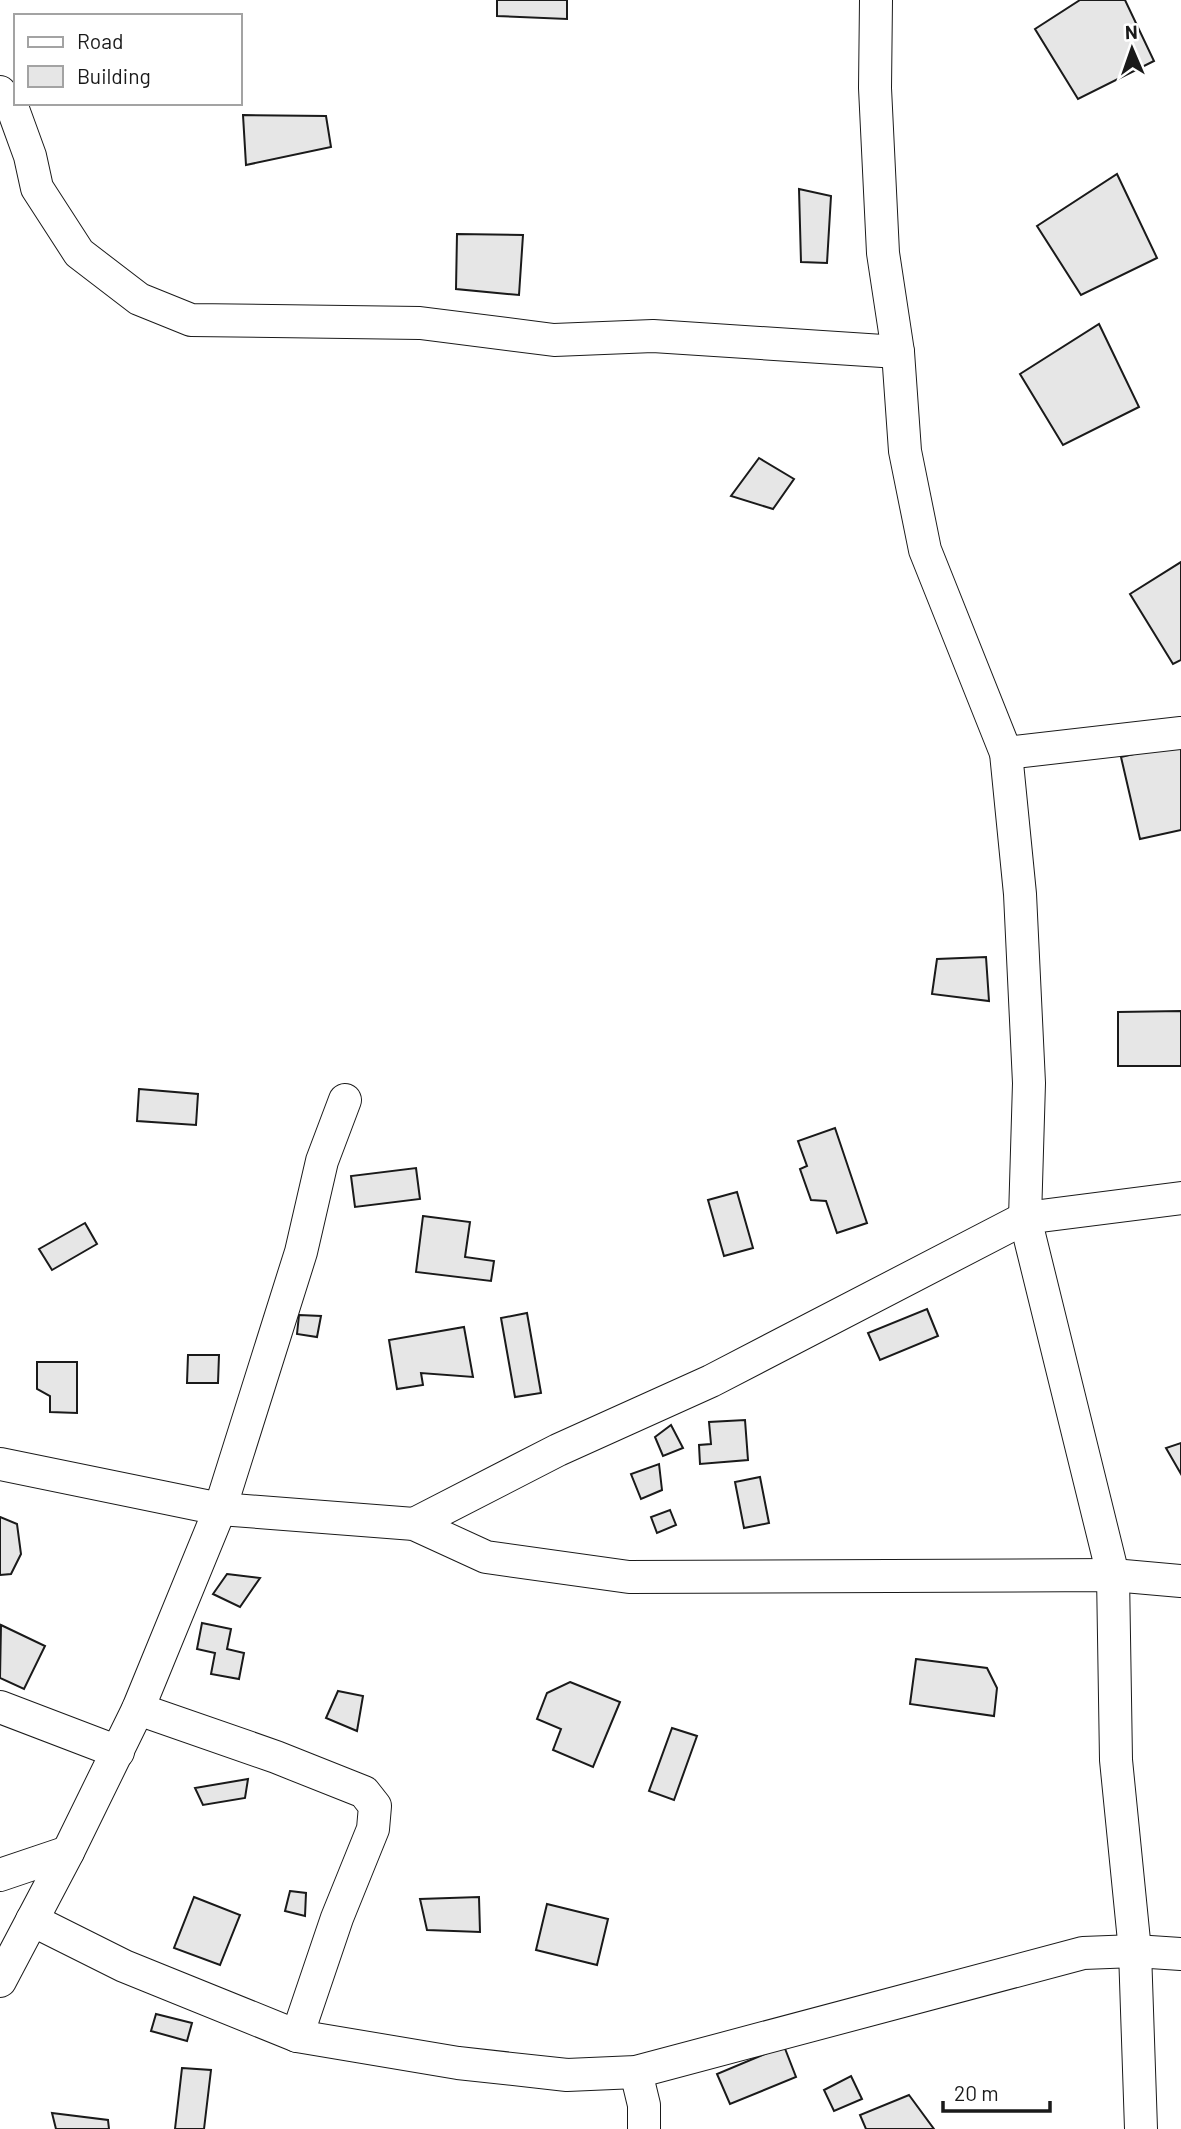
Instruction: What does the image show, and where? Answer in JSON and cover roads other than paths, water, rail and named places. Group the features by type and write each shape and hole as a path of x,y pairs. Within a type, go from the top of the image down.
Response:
{"street":[{"path":"876,0 875,88 883,253 898,352 905,451 925,550 1006,753 1020,894 1029,1083 1025,1218 1114,1575 1116,1760 1135,1951 1141,2129"},
{"path":"5,109 30,156 37,188 79,253 139,299 191,320 421,323 554,340 653,336 898,352"},
{"path":"1006,753 1181,733"},
{"path":"0,1981 118,1752 220,1509 301,1252 322,1161 345,1100"},
{"path":"414,1524 558,1450 711,1381 1025,1218 1181,1198"},
{"path":"0,1464 220,1509 414,1524 486,1557 629,1577 1114,1575 1181,1581"},
{"path":"0,1707 118,1752"},
{"path":"138,1709 276,1757 364,1792 375,1806 373,1829 337,1918 297,2036"},
{"path":"0,1875 68,1852"},
{"path":"32,1920 124,1966 297,2036 458,2063 554,2074 636,2072 1083,1953 1135,1951 1181,1954"},
{"path":"636,2072 644,2105 644,2129"}]}
